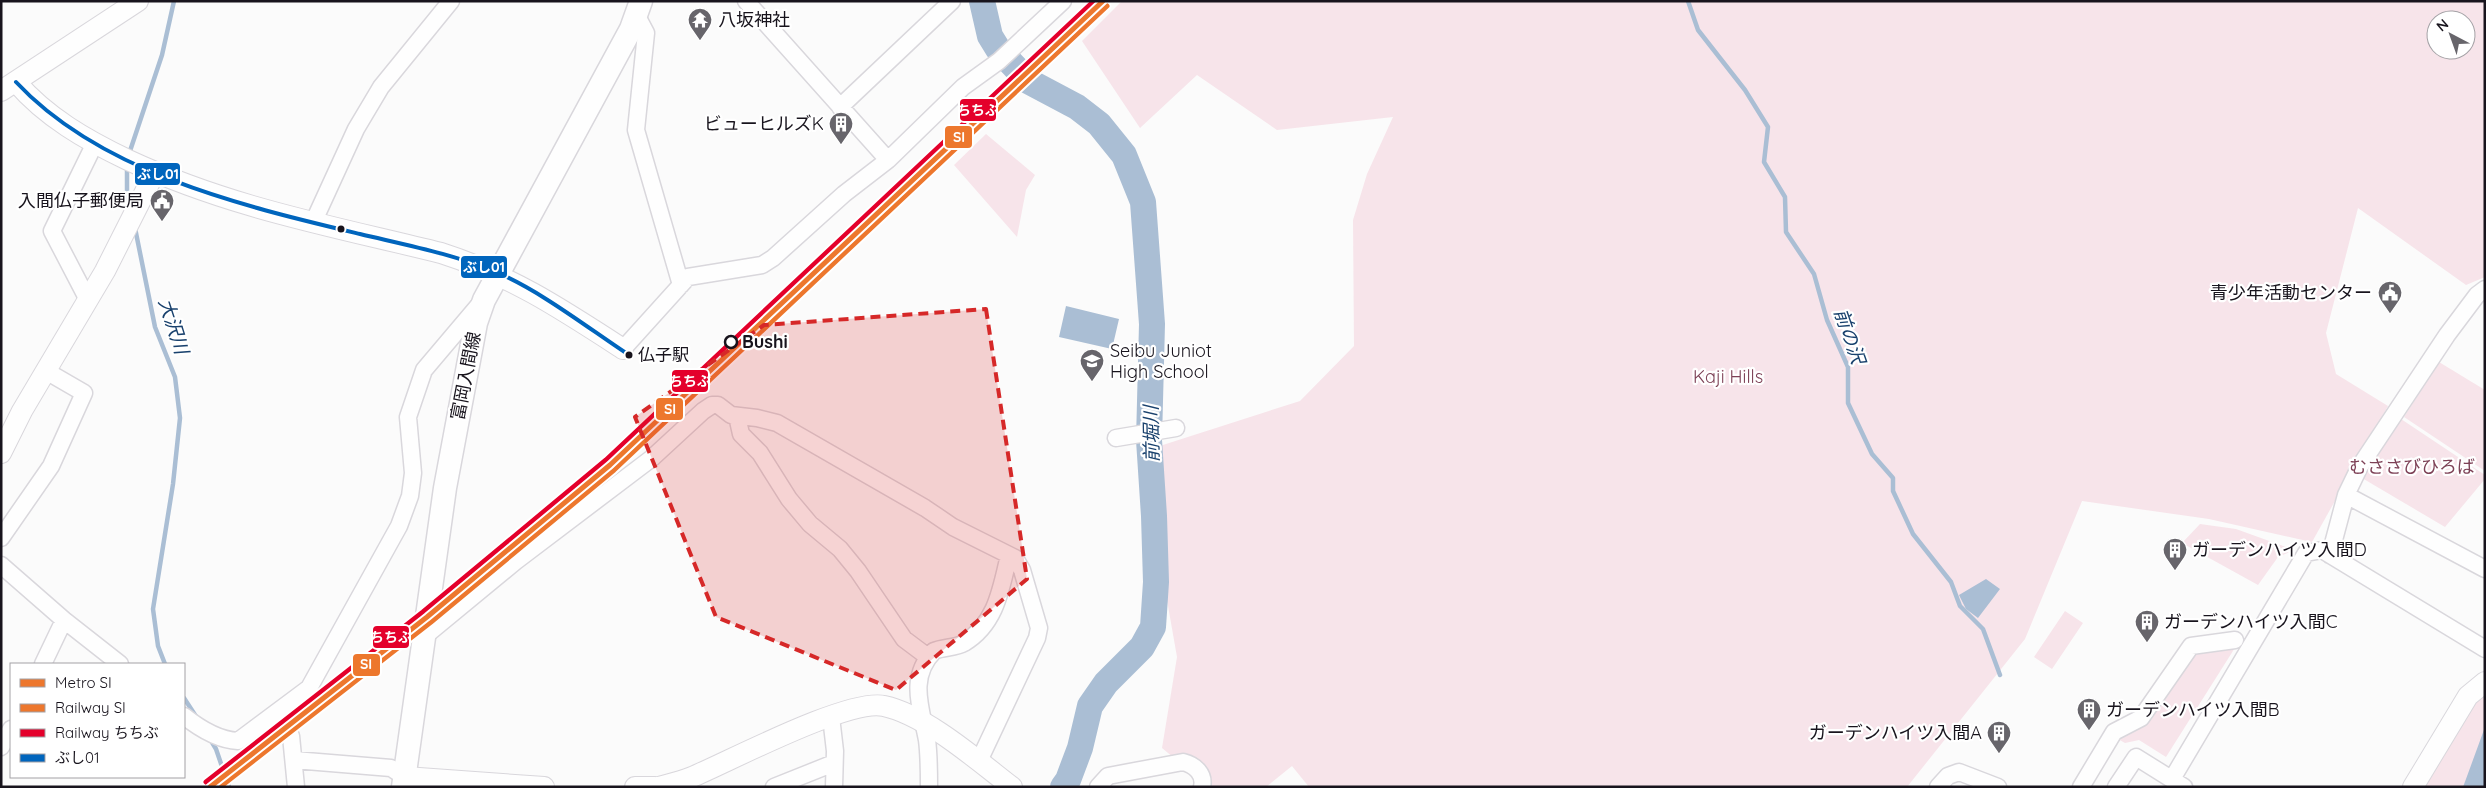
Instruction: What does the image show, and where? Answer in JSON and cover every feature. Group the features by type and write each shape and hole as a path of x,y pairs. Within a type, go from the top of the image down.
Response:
{"main road":[{"name":"富岡入間線","path":"404,782 425,636 428,602 446,488 476,323 484,300 639,8"}],"street":[{"path":"138,1 8,87 95,143 114,153 147,168 249,207 441,252 498,273 559,308 624,349 688,277 762,264 773,258 844,194 888,160 963,87 1005,56 1063,1"},
{"path":"746,1 888,160"},
{"path":"840,106 952,1"},
{"path":"313,223 356,129 381,88 450,2"},
{"path":"639,8 646,33 636,130 681,285"},
{"path":"88,300 52,231 95,143"},
{"path":"1,453 22,411 105,271 147,168"},
{"path":"2330,555 2346,495 2360,466 2447,335 2477,295 2485,289"},
{"path":"190,721 223,738 238,741 308,688 399,526 410,496 413,473 408,417 424,370 484,300"},
{"path":"1,538 51,466 84,393 46,371"},
{"path":"425,636 516,561 652,458 703,410 712,405 718,405 731,415 758,418 777,424 925,508 953,527 1015,558 1022,570 1039,628 1037,638 978,761"},
{"path":"737,416 741,434 760,453 793,504 810,524 840,549 858,571 904,639 928,657"},
{"path":"1116,438 1176,428"},
{"path":"2346,495 2485,569"},
{"path":"2116,787 2136,757 2178,783 2306,553 2322,550 2485,649"},
{"path":"929,787 929,760 918,698 920,671 928,657 941,648 963,644 985,625 992,616 998,601 1010,555"},
{"path":"1,565 64,620 119,663"},
{"path":"43,663 64,620"},
{"path":"2081,787 2114,732 2142,718 2191,646 2235,640"},
{"path":"2413,787 2485,670"},
{"path":"2468,696 2485,682"},
{"path":"659,787 690,778 831,717 870,705 894,709 922,722 1012,787"},
{"path":"274,715 291,736 296,787"},
{"path":"831,717 834,787"},
{"path":"1,747 10,730"},
{"path":"294,760 391,768 404,782 544,787"},
{"path":"1098,787 1108,776 1183,762 1193,765 1202,775 1202,787"},
{"path":"774,787 834,763"},
{"path":"1938,787 1948,776 1959,772 1998,787"},
{"path":"635,787 655,787"}],"highlighted area":[{"path":"986,309 1027,579 896,690 716,617 635,417 764,325"}],"green space":[{"name":"Kaji Hills","path":"1122,1 2485,1 2485,277 2466,285 2358,208 2326,333 2336,374 2388,406 2312,542 2209,519 2082,501 2025,639 1907,787 1309,787 1292,766 1266,787 1209,787 1162,748 1177,657 1141,452 1300,401 1354,346 1353,220 1367,174 1393,117 1277,130 1197,75 1140,128 1082,41"},
{"path":"986,134 1035,175 1026,190 1017,237 954,165"},
{"path":"2439,362 2485,390 2485,471 2404,417"},
{"name":"むささびひろば","path":"2401,419 2485,475 2485,479 2445,527 2362,478"},
{"path":"2200,524 2236,529 2294,550 2278,557 2258,585 2182,543"},
{"path":"2065,611 2083,623 2052,669 2034,657"},
{"path":"2238,643 2166,757 2139,740 2125,743 2118,739 2191,646"},
{"path":"2485,693 2485,787 2418,787 2473,703"}],"water":[{"path":"1066,306 1119,319 1112,349 1059,337"},
{"path":"1986,579 2000,589 1978,618 1966,609 1959,595"},
{"path":"2485,727 2485,787 2463,787 2466,779"}],"waterway":[{"name":"大沢川","path":"129,154 162,55 174,1"},
{"name":"前堀川","path":"982,1 990,36 998,49 1028,81 1077,107 1099,124 1124,155 1143,202 1152,324 1149,440 1156,582 1153,627 1142,647 1106,683 1090,706 1080,748 1068,780 1063,787"},
{"name":"前の沢","path":"1688,1 1698,30 1745,90 1768,127 1764,162 1785,197 1786,232 1814,274 1827,320 1848,367 1848,403 1872,454 1893,478 1893,491 1913,534 1951,582 1960,606 1983,629 2000,675"},
{"name":"大沢川","path":"127,164 127,196 130,208"},
{"name":"大沢川","path":"135,228 155,327 175,377 180,418 173,484 153,609 158,646 165,663"},
{"name":"大沢川","path":"185,700 197,718"},
{"name":"大沢川","path":"210,739 216,749 229,787"}],"metro line":[{"name":"SI","path":"210,787 427,617 610,465 1103,1"}],"rail line":[{"name":"ちちぶ","path":"206,782 423,612 606,460 1094,1"},
{"name":"SI","path":"220,787 431,622 614,470 1107,6"}],"transit line":[{"name":"ぶし01","path":"16,82 50,114 89,140 131,163 176,182 222,198 315,223 430,250 481,266 531,290 629,355"}],"place":[{"name":"八坂神社","path":"700,41"},
{"name":"ビューヒルズK","path":"841,145"},
{"name":"入間仏子郵便局","path":"162,222"},
{"name":"青少年活動センター","path":"2390,314"},
{"name":"Bushi","path":"731,342"},
{"name":"仏子駅","path":"629,355"},
{"name":"Seibu Juniot High School","path":"1092,382"},
{"name":"ガーデンハイツ入間D","path":"2175,571"},
{"name":"ガーデンハイツ入間C","path":"2147,643"},
{"name":"ガーデンハイツ入間B","path":"2089,731"},
{"name":"ガーデンハイツ入間A","path":"1999,754"}]}
